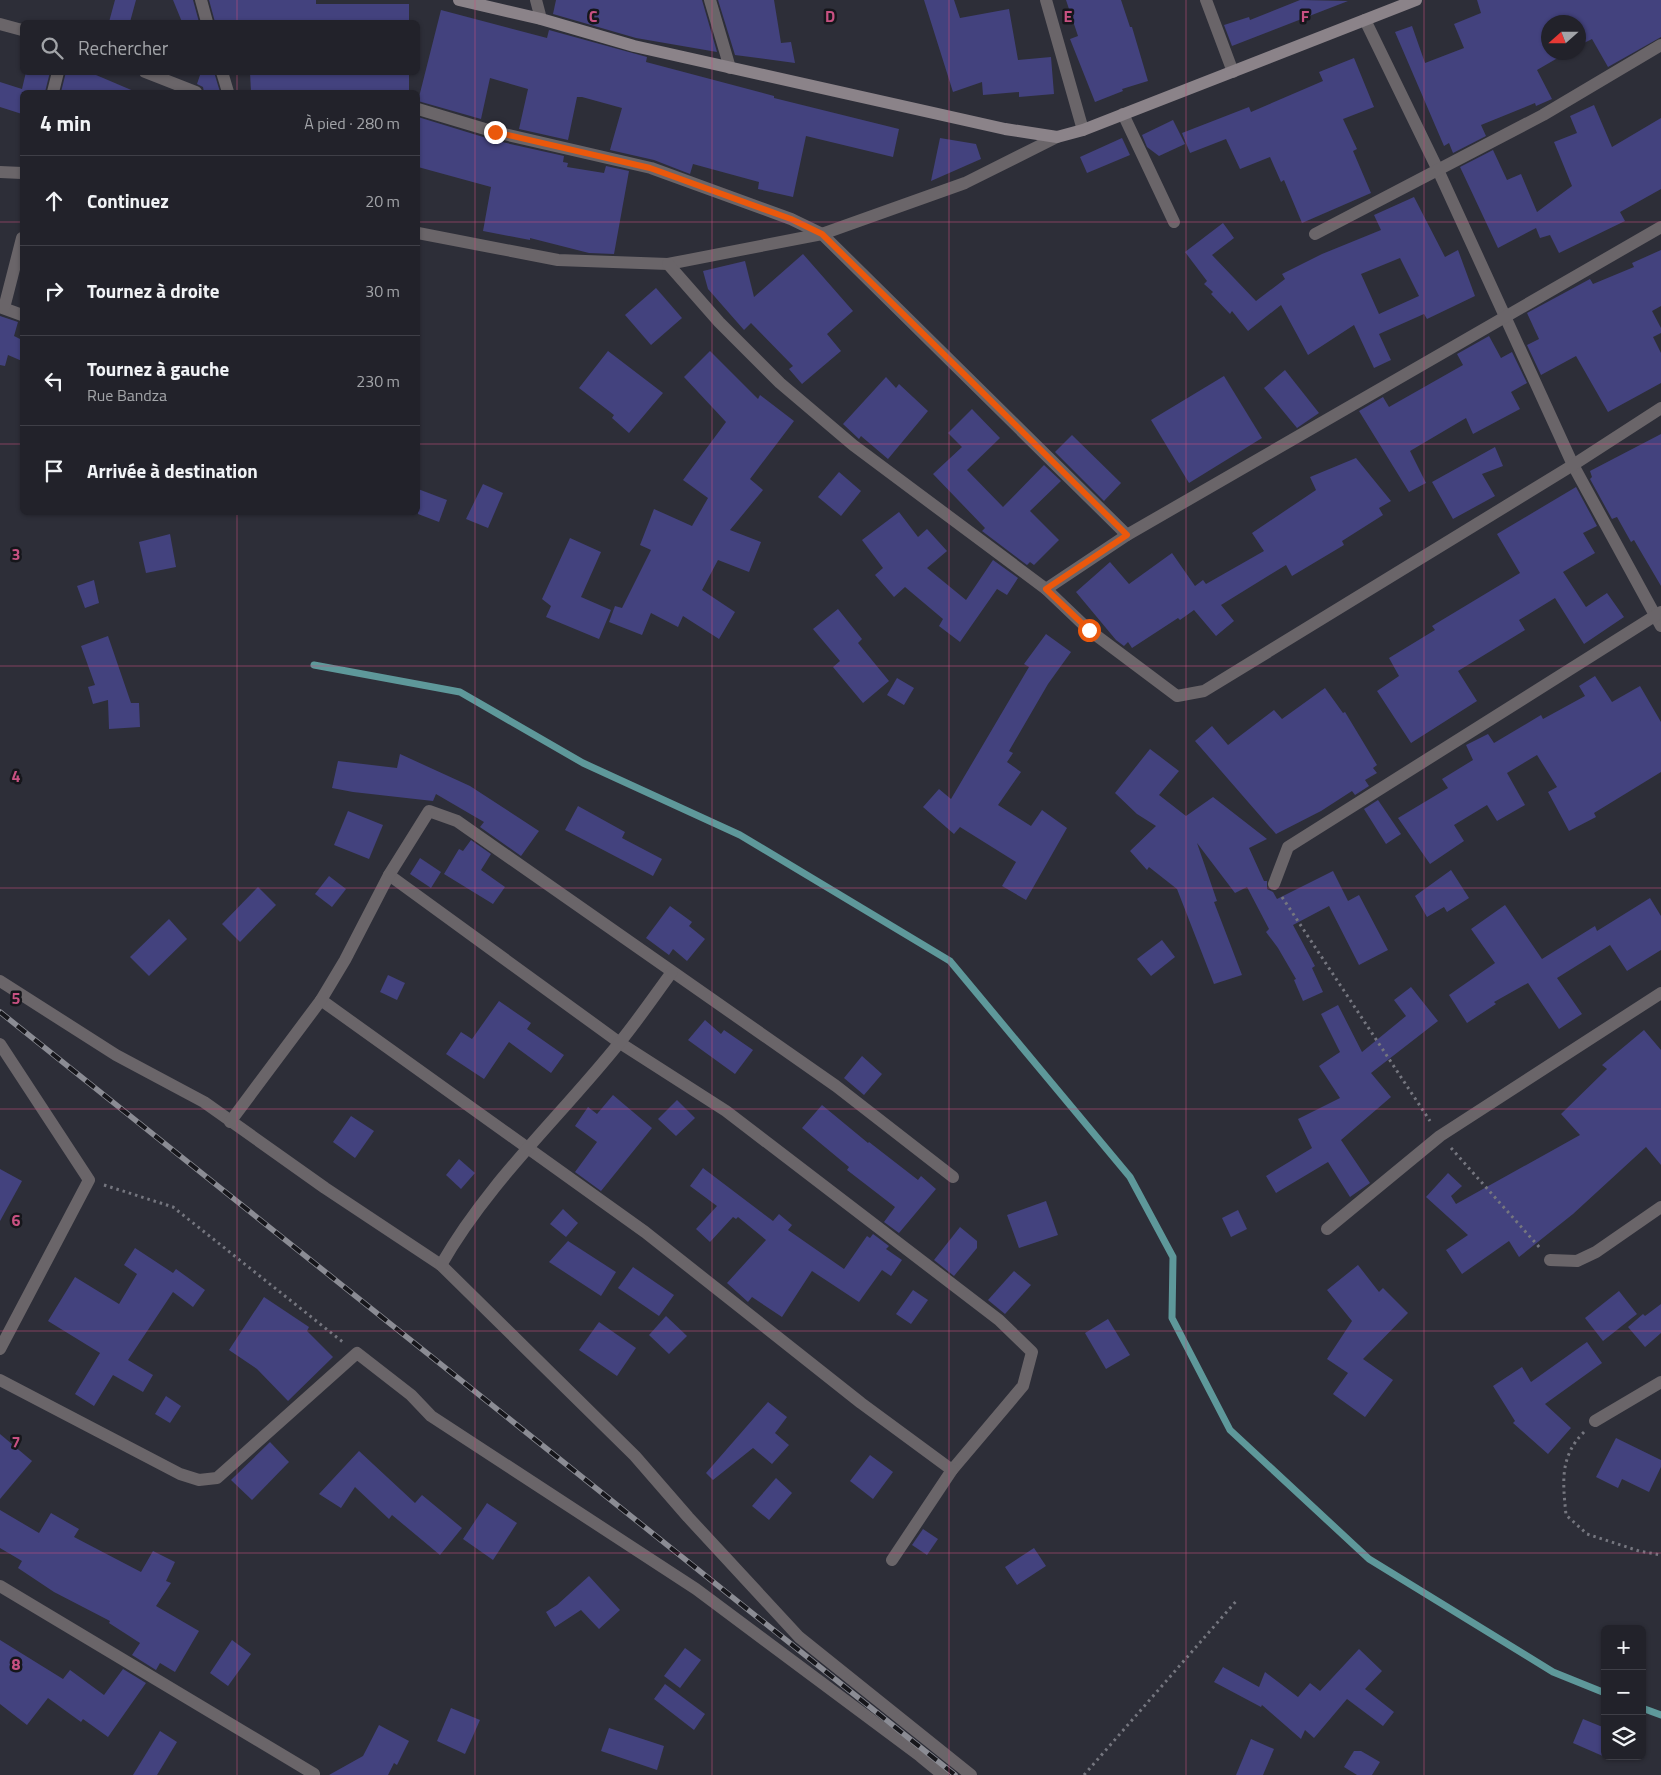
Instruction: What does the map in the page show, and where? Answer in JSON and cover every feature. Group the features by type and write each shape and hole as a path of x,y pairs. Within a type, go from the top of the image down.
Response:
{"street":[{"path":"201,0 206,20"},
{"path":"459,0 541,19 634,46 1005,129 1057,138"},
{"path":"536,0 541,19"},
{"path":"710,0 730,68"},
{"path":"1046,0 1083,130"},
{"path":"1206,0 1233,72"},
{"path":"420,232 558,260 668,264 822,234 965,182 1057,138 1083,130 1416,0"},
{"path":"1274,884 1288,848 1659,618 1573,465 1438,170 1365,20"},
{"path":"0,24 20,29"},
{"path":"1315,234 1543,115 1661,45"},
{"path":"54,90 57,75"},
{"path":"153,75 191,90"},
{"path":"223,75 227,90"},
{"path":"420,110 495,132 650,168 791,219 822,234 1127,535"},
{"path":"1123,114 1174,222"},
{"path":"0,172 20,173"},
{"path":"1046,589 1127,535 1661,227"},
{"path":"20,245 2,307 20,314"},
{"path":"668,264 719,322 780,383 853,445 1046,589 1089,630 1177,696 1204,691 1573,465 1661,408"},
{"path":"230,1122 321,1000 345,960 389,875 429,811 457,822 836,1086 953,1177"},
{"path":"389,875 620,1043 726,1111 999,1320 1032,1352 1023,1386 952,1470 892,1560"},
{"path":"441,1265 456,1238 526,1149 620,1043 672,972"},
{"path":"0,981 116,1055 204,1102 230,1122 441,1265 635,1456 688,1517 799,1637 971,1775"},
{"path":"1327,1229 1440,1136 1661,993"},
{"path":"321,1000 526,1149 645,1232 861,1403 952,1470"},
{"path":"0,1044 89,1180 0,1349"},
{"path":"1550,1260 1577,1262 1596,1252 1661,1206"},
{"path":"0,1380 180,1474 199,1480 217,1478 357,1353 411,1395 431,1416 696,1589 920,1756 942,1775"},
{"path":"1595,1421 1661,1382"},
{"path":"0,1586 314,1774"}],"path":[{"path":"1274,884 1440,1136 1550,1260"},
{"path":"89,1180 172,1207 357,1353"},
{"path":"1595,1421 1574,1442 1562,1475 1566,1514 1587,1534 1661,1555"},
{"path":"1084,1775 1238,1599"}],"building":[{"path":"115,0 136,0 131,20 110,20"},
{"path":"173,0 193,0 198,20 181,20"},
{"path":"209,0 316,0 316,4 409,4 409,20 214,20"},
{"path":"556,0 702,0 717,52 636,38 553,14"},
{"path":"718,0 774,0 781,43 791,42 795,63 735,55"},
{"path":"924,0 954,0 960,18 1009,9 1018,60 1051,57 1054,94 1019,97 1019,92 983,95 982,82 953,92"},
{"path":"1066,0 1121,0 1130,27 1132,27 1148,81 1122,89 1123,91 1095,102 1070,39 1078,36"},
{"path":"1300,0 1348,1 1232,46 1224,25 1249,17 1250,20"},
{"path":"1477,0 1661,0 1661,37 1608,67 1592,39 1586,42 1586,15 1541,15 1541,60 1554,60 1537,70 1552,99 1536,106 1535,103 1481,125 1486,136 1453,153 1449,143 1444,146 1395,32 1412,26 1425,63 1464,48 1454,24 1481,13"},
{"path":"441,10 547,38 549,30 647,57 646,62 774,96 774,98 899,129 893,157 806,136 793,197 758,189 759,182 693,164 690,174 654,160 610,150 622,108 577,97 568,140 519,129 528,89 490,78 481,119 420,102 420,93"},
{"path":"1354,58 1374,107 1343,119 1357,149 1353,151 1371,193 1302,223 1284,180 1281,182 1270,157 1240,169 1226,139 1190,153 1182,133 1249,107 1251,112 1323,81 1319,72"},
{"path":"25,75 49,75 46,90 20,90 20,113 0,107 0,82 22,89"},
{"path":"65,75 96,75 131,90 62,90"},
{"path":"200,75 215,75 219,90 204,90 203,87 197,84"},
{"path":"250,75 409,75 409,90 251,90"},
{"path":"1594,105 1612,147 1661,118 1661,189 1620,212 1625,221 1559,253 1550,235 1540,238 1536,228 1498,248 1460,167 1493,150 1507,180 1521,174 1537,212 1572,186 1554,142 1577,133 1570,116"},
{"path":"420,118 493,140 564,156 563,162 568,163 567,167 604,173 606,166 629,171 614,254 589,253 530,238 530,240 483,231 491,187 420,168"},
{"path":"1173,120 1185,144 1159,156 1147,147 1142,135"},
{"path":"940,138 976,144 981,159 931,181"},
{"path":"1122,138 1130,155 1087,173 1080,157"},
{"path":"1414,197 1445,257 1458,250 1475,296 1427,319 1424,314 1379,334 1391,360 1374,368 1354,325 1308,355 1281,305 1248,331 1232,311 1230,314 1211,294 1213,292 1204,284 1207,281 1185,252 1223,223 1234,238 1212,255 1256,301 1285,279 1282,274 1322,254 1381,230 1374,215","holes":["1400,258 1419,296 1379,314 1361,274"]},
{"path":"1661,250 1661,306 1652,311 1661,328 1661,333 1653,337 1661,353 1661,383 1608,412 1576,356 1541,375 1527,345 1539,339 1527,313 1590,279 1593,284 1634,267 1632,263"},
{"path":"803,254 853,311 827,334 841,351 802,384 789,369 793,366 751,323 744,330 708,289 703,271 745,261 754,297"},
{"path":"656,288 682,318 651,345 625,315"},
{"path":"0,316 18,322 14,336 20,339 20,360 8,355 5,366 0,365"},
{"path":"1489,336 1501,358 1512,352 1527,383 1511,392 1520,409 1473,434 1466,418 1410,451 1426,483 1409,492 1359,411 1383,397 1389,407 1463,365 1457,354"},
{"path":"608,351 663,393 629,433 612,418 614,415 579,388"},
{"path":"710,351 758,399 760,395 794,421 750,479 763,490 730,530 761,542 749,572 718,560 702,590 735,612 719,639 683,616 678,627 651,613 642,635 609,622 615,606 622,608 651,550 640,545 654,509 692,526 708,498 683,480 726,422 684,377"},
{"path":"1285,370 1319,413 1297,428 1264,388"},
{"path":"1224,376 1262,438 1189,483 1151,420"},
{"path":"886,377 896,388 899,384 928,411 888,459 861,436 859,439 843,424"},
{"path":"972,409 1000,438 967,470 1003,507 1044,465 1061,481 1030,511 1059,540 1034,565 1030,562 1027,565 982,531 985,528 933,474 962,447 948,433"},
{"path":"1661,434 1661,586 1634,540 1631,542 1617,517 1612,519 1590,479 1592,477 1590,471"},
{"path":"1072,435 1121,483 1104,501 1055,452"},
{"path":"1495,447 1503,466 1482,474 1495,496 1453,519 1432,482"},
{"path":"1356,458 1391,501 1379,508 1383,515 1342,541 1344,545 1292,576 1286,565 1221,605 1234,621 1216,636 1194,610 1180,620 1178,618 1132,648 1128,642 1124,646 1116,640 1076,592 1110,562 1129,584 1172,553 1195,586 1203,580 1206,584 1264,551 1252,533 1316,490 1310,477"},
{"path":"839,472 861,491 841,516 818,497"},
{"path":"483,484 503,493 488,528 466,519"},
{"path":"1576,487 1597,526 1583,533 1595,553 1563,572 1586,607 1607,593 1624,617 1584,644 1555,598 1519,620 1525,630 1458,671 1477,701 1411,743 1377,691 1399,676 1389,658 1435,630 1432,626 1520,573 1497,534"},
{"path":"420,490 447,500 439,522 420,515"},
{"path":"899,512 918,537 927,529 947,551 927,568 966,600 993,560 1018,578 1007,595 997,589 960,642 939,626 943,619 905,587 894,597 875,575 883,568 862,540"},
{"path":"170,534 176,567 146,573 139,542"},
{"path":"570,538 601,552 581,597 611,610 599,639 546,617 551,606 542,599"},
{"path":"94,580 99,603 85,608 77,586"},
{"path":"838,609 862,639 858,643 889,681 863,703 833,667 840,661 813,629"},
{"path":"1046,634 1071,652 1048,684 1009,751 1013,753 1007,762 1021,772 998,805 1031,826 1042,810 1067,828 1026,900 1002,886 1016,862 960,827 954,834 923,807 939,789 951,799 1029,667 1024,664"},
{"path":"108,636 131,703 139,703 140,727 109,729 108,700 93,704 88,687 95,685 81,646"},
{"path":"1595,676 1612,702 1640,686 1661,722 1661,772 1594,813 1596,817 1569,831 1548,792 1557,787 1537,755 1507,773 1525,805 1497,821 1487,805 1454,825 1464,841 1430,864 1398,818 1448,788 1442,779 1473,760 1466,745 1488,734 1494,743 1541,715 1543,719 1585,696 1579,686"},
{"path":"897,678 914,688 904,705 887,695"},
{"path":"1325,688 1343,713 1345,712 1377,765 1373,768 1377,773 1365,780 1369,786 1355,795 1352,791 1321,811 1276,834 1195,741 1212,726 1228,745 1274,710 1282,719"},
{"path":"1150,749 1179,771 1159,795 1186,816 1213,797 1267,839 1249,848 1264,881 1267,881 1267,889 1273,892 1277,899 1333,871 1348,901 1359,895 1388,950 1359,965 1329,906 1293,925 1315,966 1312,968 1323,992 1303,1001 1294,980 1296,979 1278,948 1266,932 1269,929 1247,887 1235,893 1197,843 1217,901 1214,902 1242,975 1214,984 1177,889 1149,867 1147,870 1130,851 1156,826 1137,814 1115,793"},
{"path":"400,754 470,786 539,831 521,856 480,827 484,822 436,794 433,801 332,788 338,761 397,768"},
{"path":"1378,800 1401,834 1386,844 1364,809"},
{"path":"578,806 625,832 622,838 662,859 653,876 565,830"},
{"path":"348,811 383,825 369,859 334,845"},
{"path":"471,840 491,854 481,870 505,887 493,904 444,874 459,849 463,851"},
{"path":"420,858 441,872 431,888 410,874"},
{"path":"1451,870 1469,898 1447,912 1444,907 1427,917 1415,896"},
{"path":"329,876 346,889 332,907 315,894"},
{"path":"258,887 276,905 240,942 222,924"},
{"path":"1650,898 1661,916 1661,950 1627,971 1610,945 1557,978 1582,1014 1559,1029 1528,983 1494,1002 1496,1004 1467,1023 1449,995 1495,963 1471,929 1505,905 1542,959 1595,926 1597,931"},
{"path":"670,906 692,922 689,926 705,939 687,961 673,949 669,955 646,938"},
{"path":"169,919 187,939 149,976 130,957"},
{"path":"1162,940 1175,957 1151,976 1137,959"},
{"path":"388,975 405,983 397,1000 380,992"},
{"path":"1411,987 1438,1021 1371,1073 1391,1097 1341,1140 1370,1183 1350,1197 1328,1162 1276,1193 1266,1176 1312,1148 1298,1119 1340,1098 1319,1066 1340,1052 1321,1014 1338,1005 1362,1052 1406,1016 1394,1000"},
{"path":"499,1001 531,1023 527,1029 564,1055 551,1073 509,1042 484,1079 446,1054 461,1032 472,1039"},
{"path":"705,1020 721,1034 724,1030 753,1050 735,1074 688,1040"},
{"path":"1644,1030 1661,1050 1661,1165 1646,1147 1573,1214 1519,1257 1509,1241 1462,1274 1446,1250 1468,1235 1426,1197 1448,1173 1462,1186 1451,1196 1456,1204 1580,1135 1561,1114 1607,1069 1602,1065"},
{"path":"862,1056 882,1074 864,1095 844,1078"},
{"path":"613,1095 652,1128 601,1191 575,1172 597,1142 575,1126 588,1107 597,1114"},
{"path":"677,1100 695,1118 676,1136 658,1119"},
{"path":"822,1105 868,1143 918,1180 921,1176 936,1189 899,1233 884,1222 895,1207 847,1170 849,1167 802,1128"},
{"path":"351,1116 374,1131 355,1158 333,1142"},
{"path":"459,1159 475,1173 461,1189 446,1175"},
{"path":"703,1168 773,1221 779,1214 792,1225 788,1230 844,1269 867,1236 870,1238 873,1234 889,1246 886,1249 902,1260 891,1276 882,1270 859,1302 812,1271 782,1317 752,1297 748,1302 727,1283 766,1240 738,1217 736,1219 733,1217 710,1242 696,1229 717,1206 690,1186"},
{"path":"0,1169 22,1181 0,1221"},
{"path":"1046,1201 1058,1235 1019,1248 1007,1215"},
{"path":"563,1209 578,1223 566,1237 550,1224"},
{"path":"1238,1210 1247,1229 1231,1237 1222,1218"},
{"path":"960,1227 977,1241 977,1248 954,1276 934,1260"},
{"path":"568,1241 616,1272 601,1296 549,1262"},
{"path":"135,1248 173,1273 176,1269 205,1290 193,1307 173,1292 128,1360 153,1375 143,1392 113,1375 94,1406 75,1394 100,1353 48,1321 75,1277 119,1304 137,1274 124,1265"},
{"path":"1358,1265 1379,1292 1383,1288 1408,1313 1363,1359 1393,1380 1365,1417 1333,1394 1348,1373 1327,1359 1352,1321 1327,1290"},
{"path":"633,1267 674,1295 659,1316 618,1288"},
{"path":"1014,1271 1031,1285 1005,1314 988,1300"},
{"path":"913,1290 928,1300 911,1324 896,1314"},
{"path":"1619,1291 1637,1314 1603,1341 1585,1318"},
{"path":"264,1297 309,1327 307,1331 333,1357 288,1401 257,1369 229,1350"},
{"path":"1661,1304 1661,1333 1645,1347 1628,1327 1643,1314 1645,1316"},
{"path":"666,1316 687,1336 669,1354 649,1335"},
{"path":"1108,1319 1130,1355 1106,1369 1085,1333"},
{"path":"599,1322 636,1348 617,1376 579,1350"},
{"path":"1587,1342 1602,1363 1545,1404 1571,1428 1548,1454 1513,1423 1515,1421 1493,1386 1522,1367 1531,1382"},
{"path":"166,1396 181,1406 170,1423 155,1414"},
{"path":"768,1402 787,1417 775,1433 789,1445 772,1464 753,1448 713,1480 706,1473"},
{"path":"0,1434 32,1461 0,1499"},
{"path":"1616,1438 1661,1460 1661,1467 1649,1492 1622,1479 1618,1488 1596,1477"},
{"path":"270,1442 289,1462 252,1500 231,1480"},
{"path":"359,1451 415,1503 422,1495 462,1528 440,1555 392,1515 389,1519 355,1487 341,1508 319,1494"},
{"path":"870,1455 893,1472 873,1499 850,1481"},
{"path":"776,1478 792,1493 769,1520 752,1506"},
{"path":"487,1503 517,1523 493,1560 463,1539"},
{"path":"0,1510 39,1533 51,1513 79,1529 74,1537 141,1572 153,1551 175,1562 166,1581 171,1583 156,1606 199,1631 175,1672 160,1663 156,1670 132,1655 140,1643 109,1623 110,1621 54,1592 18,1568 22,1561 0,1548"},
{"path":"923,1529 938,1539 927,1555 912,1545"},
{"path":"1034,1548 1046,1566 1017,1585 1005,1567"},
{"path":"589,1576 620,1610 599,1629 581,1610 555,1627 546,1612 557,1605"},
{"path":"0,1640 63,1679 70,1670 104,1695 123,1669 146,1683 108,1737 83,1719 81,1722 48,1698 27,1725 0,1704"},
{"path":"232,1640 251,1654 228,1686 210,1673"},
{"path":"685,1648 701,1660 680,1688 664,1676"},
{"path":"1359,1649 1382,1671 1365,1689 1394,1712 1383,1726 1347,1699 1314,1738 1305,1730 1301,1739 1262,1705 1261,1707 1214,1682 1223,1667 1259,1687 1265,1672 1298,1697 1310,1683 1320,1691"},
{"path":"665,1684 705,1714 694,1730 654,1699"},
{"path":"451,1708 480,1720 465,1754 437,1741"},
{"path":"1583,1719 1601,1726 1601,1755 1573,1743"},
{"path":"379,1725 409,1741 397,1765 394,1763 388,1775 329,1775 363,1756"},
{"path":"609,1728 664,1746 657,1770 601,1751"},
{"path":"160,1731 177,1742 157,1775 133,1775"},
{"path":"1251,1739 1274,1749 1263,1775 1236,1775"},
{"path":"1354,1751 1361,1751 1380,1762 1372,1775 1357,1775 1344,1767"}],"waterway":[{"path":"314,665 460,692 583,763 740,835 950,961 1130,1177 1173,1257 1172,1318 1230,1430 1369,1559 1553,1672 1601,1691"},
{"path":"1646,1709 1661,1715"}],"railway":[{"path":"0,1012 955,1775"}],"route":[{"path":"495,132 650,168 791,219 822,234 1127,535 1046,589 1089,630"}]}
